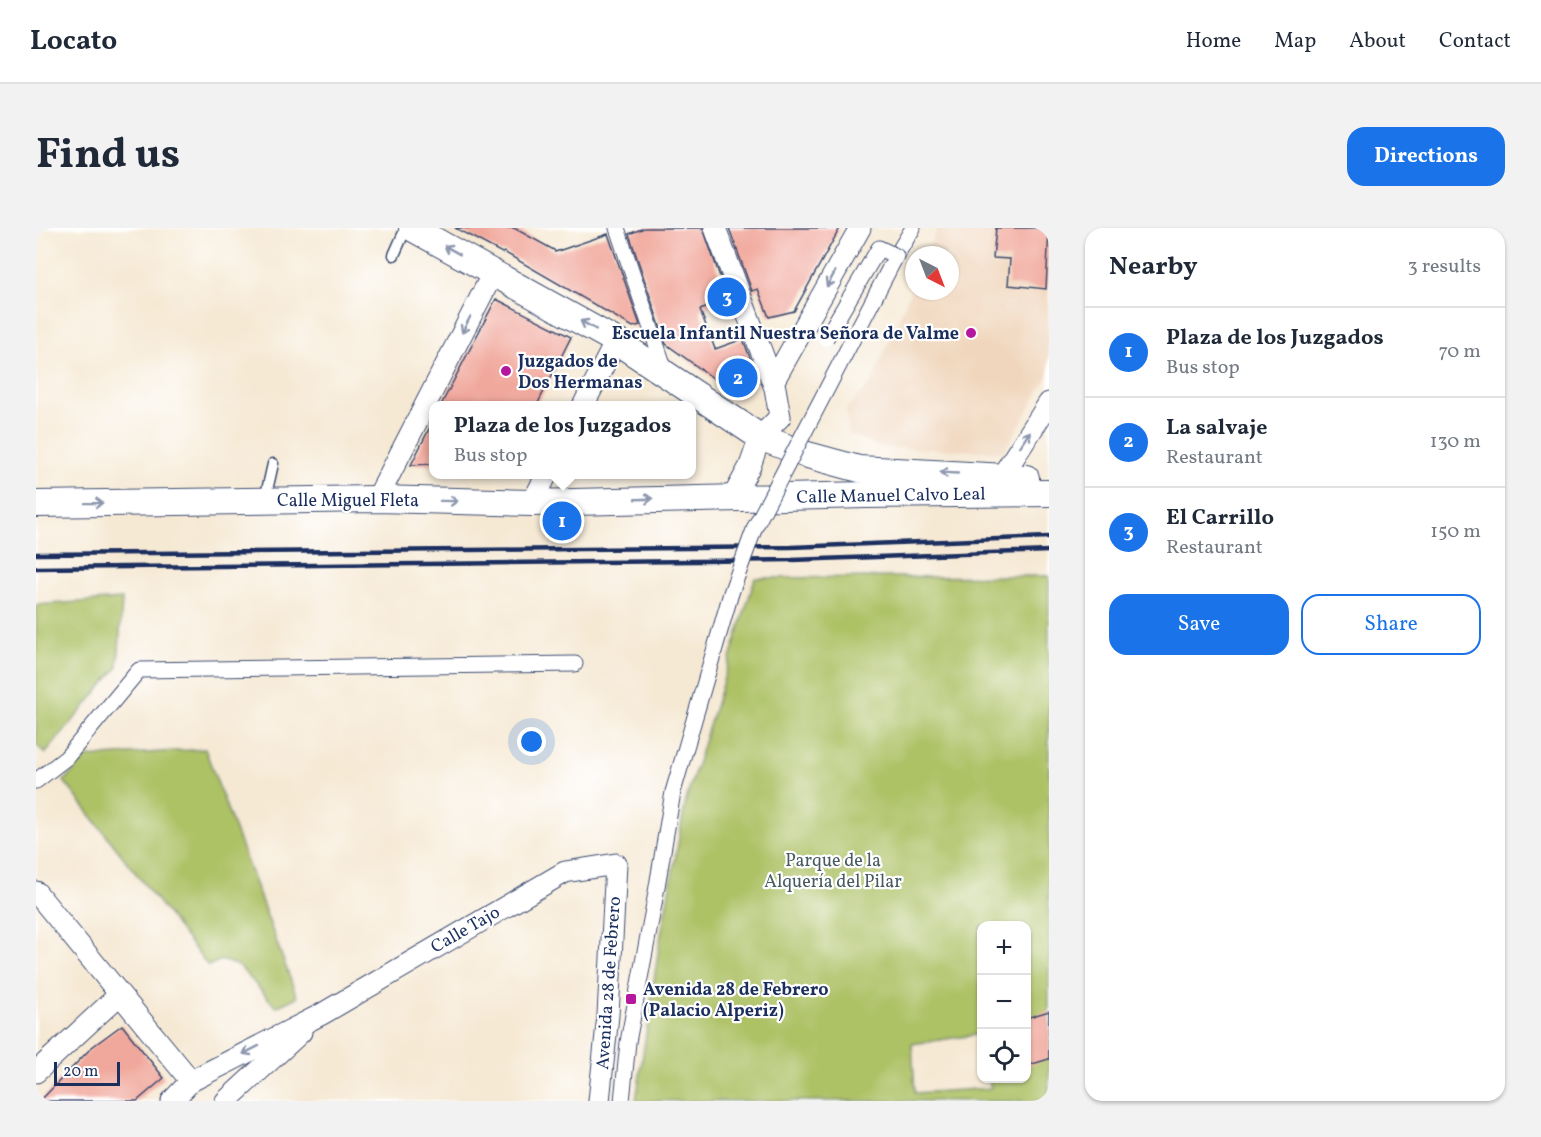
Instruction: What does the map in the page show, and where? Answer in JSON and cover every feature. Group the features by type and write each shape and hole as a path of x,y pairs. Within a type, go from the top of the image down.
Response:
{"street":[{"path":"412,228 616,341 760,437 804,454 860,469 993,484 1049,480"},
{"path":"617,228 666,373"},
{"path":"715,228 773,382 780,417 760,437 750,466 733,497"},
{"path":"773,382 860,228"},
{"path":"622,1101 628,1042 673,792 731,593 755,527 896,256 913,228"},
{"path":"826,338 879,248 896,256"},
{"path":"377,499 493,273"},
{"path":"585,401 616,341"},
{"path":"993,484 1049,403"},
{"path":"532,502 544,479"},
{"name":"Calle Manuel Calvo Leal","path":"733,497 993,484 1049,493"},
{"name":"Calle Miguel Fleta","path":"36,504 377,499 532,502 733,497"},
{"path":"36,781 66,758 139,670 574,664"},
{"name":"Calle Tajo","path":"172,1101 191,1082 322,1014 565,872 616,864"},
{"name":"Avenida 28 de Febrero","path":"599,1101 608,1015 616,864"},
{"path":"36,892 191,1082"},
{"path":"36,1072 119,995"},
{"name":"Calle Tajo","path":"226,1101 322,1014"}],"lane":[{"path":"394,255 406,228"},
{"path":"265,501 273,464"}],"shaded area":[{"name":"Escuela Infantil Nuestra Señora de Valme","path":"938,228 1049,228 1049,374 1004,452 879,447 849,434 846,409 871,383 907,300 959,300 959,246 930,246"}],"green space":[{"name":"Parque de la Alquería del Pilar","path":"1049,576 1049,1101 636,1101 660,940 686,800 755,578"},
{"path":"122,599 118,667 45,754 36,744 36,605"},
{"path":"205,749 297,997 276,1007 239,966 221,960 208,966 64,781 87,757"}],"building":[{"path":"455,228 514,228 555,252 608,234 640,325 633,327 504,252"},
{"path":"644,228 703,228 728,300 700,310 715,349 743,339 756,374 724,386 666,344 629,234"},
{"path":"729,228 840,228 794,311 769,317 758,289 752,291"},
{"path":"996,228 1049,228 1046,289 1008,285 1010,259 993,258"},
{"name":"Juzgados de Dos Hermanas","path":"496,299 571,337 539,401 443,401"},
{"path":"429,429 429,464 411,465"},
{"path":"1049,1011 1049,1059 1031,1064 1031,1029 1031,1016"},
{"path":"122,1025 164,1078 137,1101 40,1101 92,1047"}],"railway":[{"path":"36,554 791,547 1049,537"},
{"path":"36,568 792,560 1049,551"}],"place":[{"name":"El Carrillo","path":"727,297"},
{"name":"Escuela Infantil Nuestra Señora de Valme","path":"971,333"},
{"name":"Juzgados de Dos Hermanas","path":"506,371"},
{"name":"La salvaje","path":"738,378"},
{"name":"Plaza de los Juzgados","path":"562,521"},
{"name":"Avenida 28 de Febrero (Palacio Alperiz)","path":"631,999"}]}
